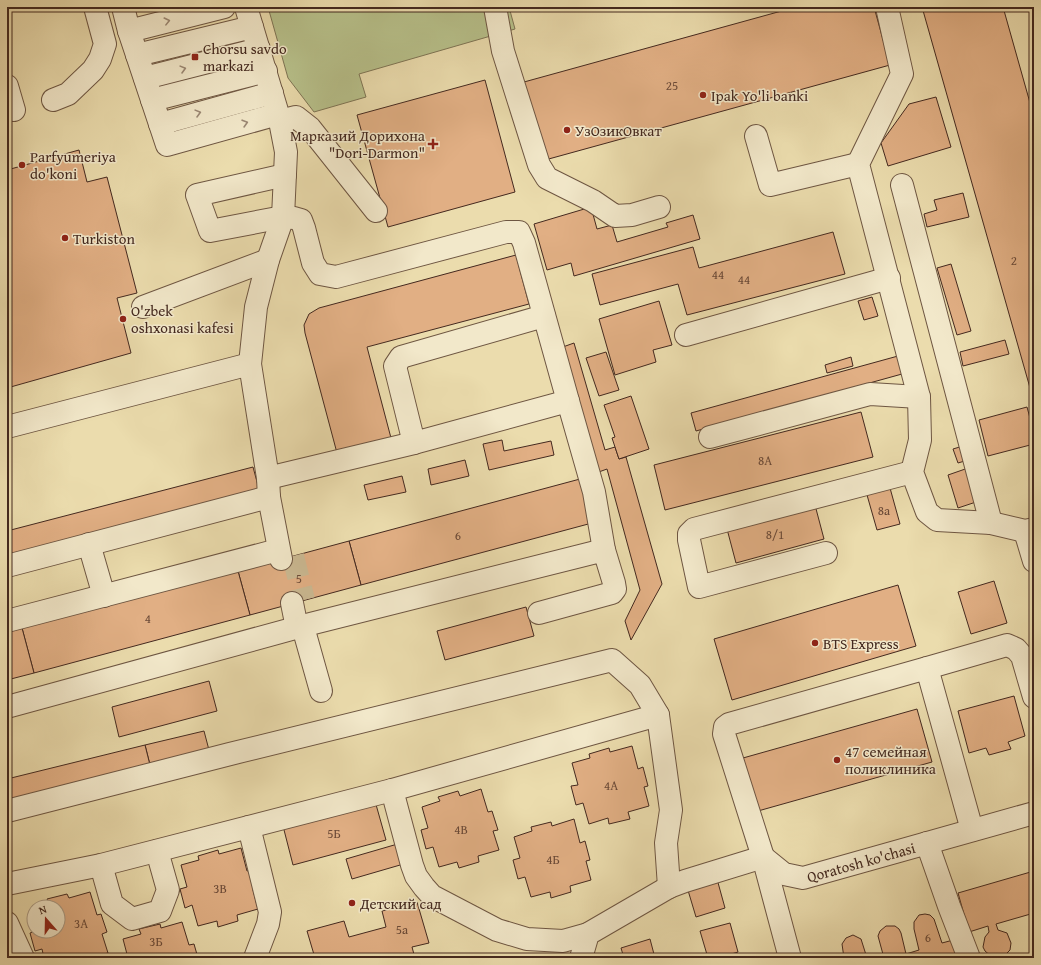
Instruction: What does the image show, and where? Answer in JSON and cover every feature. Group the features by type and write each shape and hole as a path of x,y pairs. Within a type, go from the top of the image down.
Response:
{"street":[{"path":"53,100 68,94 93,70 100,59 105,44 95,7"},
{"path":"123,7 129,31 167,145 277,109 296,117 310,128 376,211"},
{"path":"129,31 224,7"},
{"path":"495,7 503,51 539,165 547,178 586,197 614,216 632,215 659,207"},
{"path":"887,7 902,74 858,164 919,397 920,440 912,472 927,512 937,520 991,523 1029,530 1034,561"},
{"path":"7,621 104,596 284,555 268,487 250,364 256,307 268,260 283,217 286,152 277,109 249,17 137,55"},
{"path":"145,78 259,49"},
{"path":"152,100 266,72"},
{"path":"7,86 14,110"},
{"path":"756,136 770,185 858,164"},
{"path":"285,175 197,195 210,231 283,217 301,220 313,263 320,274 336,277 506,232 518,232 524,243 594,492 604,550 615,589 612,593 539,613"},
{"path":"902,186 991,523"},
{"path":"143,307 268,260"},
{"path":"686,335 889,278"},
{"path":"414,443 395,366 400,357 544,316"},
{"path":"7,427 250,364"},
{"path":"710,437 870,394 919,397"},
{"path":"7,566 89,544 268,487 414,443 568,401"},
{"path":"826,553 699,587 688,534 694,530 912,472"},
{"path":"89,544 104,596"},
{"path":"7,707 304,626 604,550"},
{"path":"298,602 322,691"},
{"path":"790,958 763,857 724,734 724,727 729,724 1007,645 1016,649 1022,656 1034,697"},
{"path":"7,811 222,756 612,660 640,685 658,715 672,810 666,843 669,887"},
{"path":"927,668 972,830"},
{"path":"7,884 101,865 158,851 392,790 658,715"},
{"path":"392,790 416,876 432,896 497,930 566,950 588,934 669,887 763,857"},
{"name":"Qoratosh ko'chasi","path":"763,857 784,874 803,878 1034,813"},
{"path":"249,827 270,912 268,924 255,958"},
{"path":"927,843 969,958"},
{"path":"101,865 112,904 132,919 160,912 168,890 158,851"},
{"path":"7,923 23,958"},
{"path":"581,958 588,934"}],"green space":[{"path":"268,7 509,7 515,29 359,74 366,97 314,112 288,78"}],"building":[{"path":"796,7 874,7 890,65 545,160 524,82"},
{"path":"922,7 1003,7 1034,117 1034,402"},
{"name":"Марказий Дорихона \"Dori-Darmon\"","path":"485,80 515,192 388,227 357,115"},
{"path":"936,97 951,147 888,166 881,143 909,104"},
{"name":"Turkiston","path":"79,150 87,182 107,177 137,293 117,298 131,353 7,388 7,170"},
{"path":"963,193 969,217 927,227 924,214 937,210 934,200"},
{"path":"591,207 597,229 612,225 617,242 668,227 666,223 693,215 700,239 574,276 571,263 547,270 534,224"},
{"path":"833,232 845,274 687,315 678,284 600,305 592,274 693,247 699,268"},
{"path":"516,255 529,304 367,347 391,438 337,453 305,333 304,325 309,314 319,308"},
{"path":"951,264 971,331 957,335 937,268"},
{"path":"872,297 878,316 864,320 858,301"},
{"path":"659,301 672,345 653,350 656,362 615,375 599,319"},
{"path":"1005,340 1009,354 963,366 960,352"},
{"path":"574,343 605,450 615,447 619,459 626,457 662,584 631,640 625,621 640,590 607,469 596,473 560,348"},
{"path":"606,352 619,390 599,396 586,358"},
{"path":"898,356 902,374 696,431 691,413"},
{"path":"851,357 853,366 827,373 825,365"},
{"path":"631,396 649,449 619,459 612,438 615,437 604,405"},
{"path":"1027,407 1034,433 1034,444 988,456 979,420"},
{"path":"861,412 873,457 665,510 654,465"},
{"path":"502,440 504,451 551,441 554,455 489,470 483,444"},
{"path":"963,446 968,460 958,463 953,449"},
{"path":"465,460 469,476 431,485 428,469"},
{"path":"253,467 260,493 7,559 7,531"},
{"path":"971,467 982,500 958,508 948,475"},
{"path":"402,476 406,492 368,500 364,485"},
{"path":"580,479 592,523 361,585 349,541"},
{"path":"890,488 900,524 877,530 867,495"},
{"path":"815,505 824,539 736,563 727,529"},
{"path":"349,541 361,585 250,615 238,571"},
{"path":"238,571 250,615 34,673 22,628"},
{"path":"994,581 1007,623 971,634 958,592"},
{"name":"BTS Express","path":"898,585 916,646 732,700 714,639"},
{"path":"526,607 534,636 445,660 437,631"},
{"path":"22,628 34,673 7,680 7,632"},
{"path":"209,681 217,711 119,737 112,707"},
{"path":"1014,696 1025,736 1008,742 1011,749 989,755 986,748 969,753 958,711"},
{"name":"47 семейная поликлиника","path":"917,709 932,762 758,811 743,758"},
{"path":"204,731 209,750 150,765 145,745"},
{"path":"145,745 150,765 7,800 7,779"},
{"path":"632,746 638,769 643,767 648,786 644,787 649,806 628,812 630,819 609,824 608,818 589,824 583,803 576,805 571,786 578,785 572,763 590,758 589,754 609,748 610,752"},
{"path":"481,789 488,812 492,811 498,830 493,831 499,850 478,856 479,862 459,868 457,862 439,867 433,847 426,849 421,830 428,828 422,807 440,801 438,797 458,791 460,796"},
{"path":"375,801 386,840 293,865 283,826"},
{"path":"574,819 580,843 585,841 590,860 586,861 591,880 570,886 571,892 551,898 550,892 531,897 525,877 518,879 513,860 520,858 514,837 532,831 531,827 551,822 552,826"},
{"path":"401,843 407,863 352,879 346,859"},
{"path":"241,848 247,871 252,870 257,889 253,890 258,909 237,915 238,921 218,927 217,921 198,926 192,905 185,908 180,889 187,887 181,865 199,860 198,856 218,850 219,854"},
{"path":"1034,871 1034,913 996,924 998,930 1007,933 1011,943 1010,950 1004,956 997,958 992,957 983,947 985,937 989,932 988,926 969,932 958,893"},
{"path":"717,879 725,908 696,917 687,887"},
{"path":"90,892 97,915 101,914 107,932 102,934 108,953 88,958 44,958 42,949 35,951 32,939 66,939 66,899 47,899 67,894 69,898"},
{"path":"417,902 429,943 412,947 415,958 315,958 307,931 344,921 349,937 386,927 382,911"},
{"path":"919,915 930,915 934,919 942,943 957,939 962,958 884,958 878,936 880,931 886,926 895,926 901,933 906,954 919,950 914,929 914,922"},
{"path":"182,922 189,945 194,944 198,958 128,958 123,939 141,934 139,929 160,924 161,928"},
{"path":"730,923 738,952 718,958 708,958 700,931"},
{"path":"853,935 861,939 867,958 844,958 842,944 846,938"},
{"path":"650,939 655,958 624,958 621,948"}],"tunnel":[{"path":"293,556 304,600"}],"place":[{"name":"Chorsu savdo markazi","path":"195,57"},
{"name":"Ipak Yo'li banki","path":"703,95"},
{"name":"УзОзикОвкат","path":"567,130"},
{"name":"Марказий Дорихона \"Dori-Darmon\"","path":"433,144"},
{"name":"Parfyumeriya do'koni","path":"22,165"},
{"name":"Turkiston","path":"65,238"},
{"name":"O'zbek oshxonasi kafesi","path":"123,319"},
{"name":"BTS Express","path":"815,643"},
{"name":"47 семейная поликлиника","path":"837,760"},
{"name":"Детский сад","path":"352,903"}]}
